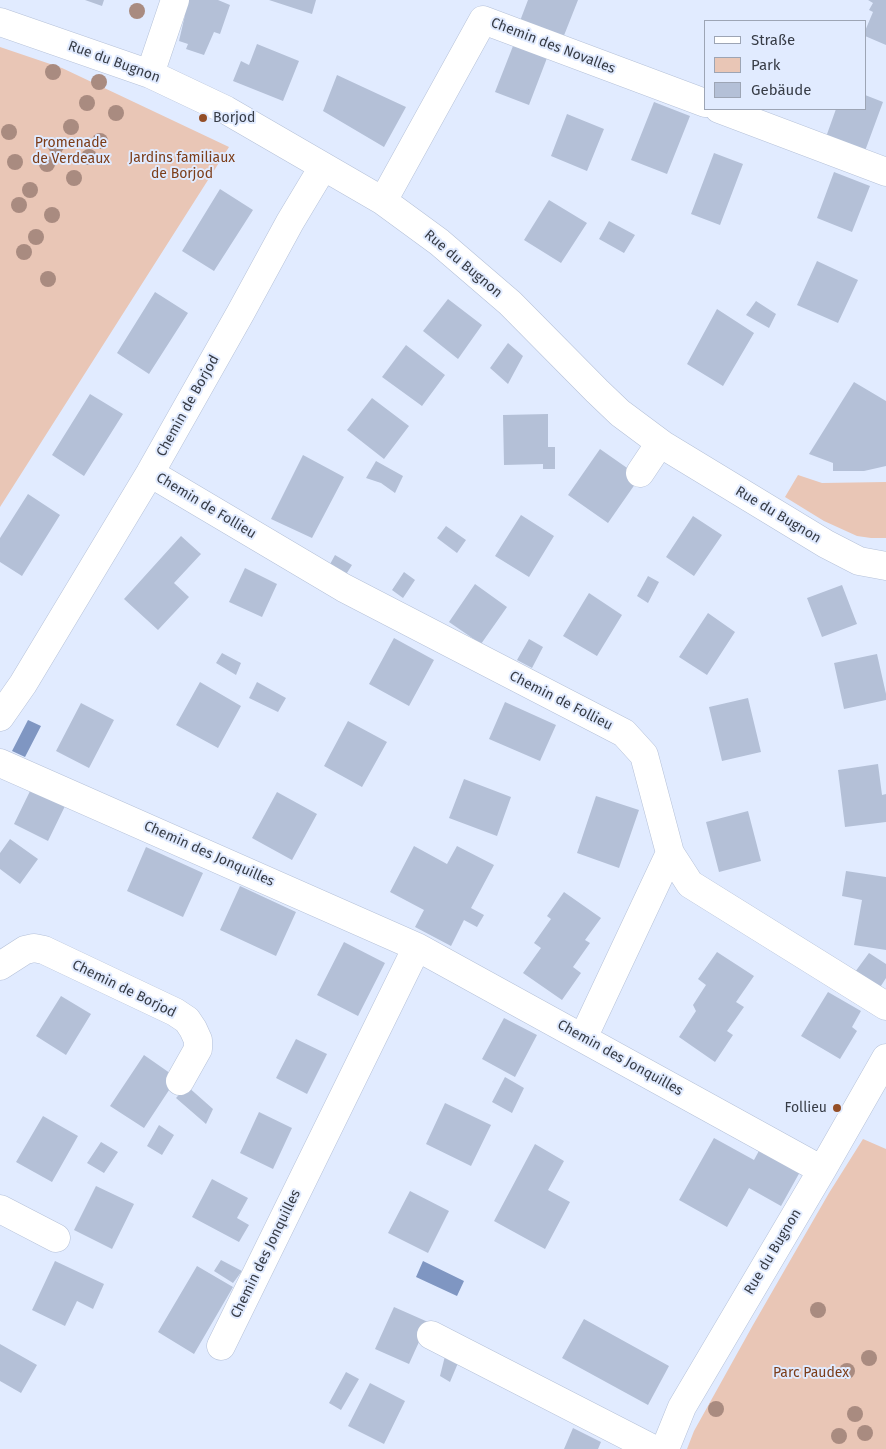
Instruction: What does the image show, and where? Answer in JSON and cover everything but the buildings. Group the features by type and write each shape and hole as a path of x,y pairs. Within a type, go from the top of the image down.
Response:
{"street":[{"path":"150,74 175,0"},
{"name":"Chemin des Novalles","path":"383,201 483,20 704,103"},
{"name":"Rue du Bugnon","path":"0,22 150,74 226,110 383,201 439,242 510,303 620,413 660,443 826,544 859,560 886,566"},
{"path":"722,110 886,172"},
{"name":"Chemin de Borjod","path":"0,717 24,684 150,473 290,222 323,167"},
{"path":"640,472 660,443"},
{"name":"Chemin de Follieu","path":"150,473 344,588 624,734 644,755 670,854 690,884 886,1006"},
{"name":"Chemin des Jonquilles","path":"0,763 417,947 822,1170"},
{"path":"583,1038 670,854"},
{"name":"Chemin des Jonquilles","path":"221,1346 417,947"},
{"name":"Chemin de Borjod","path":"0,966 25,950 34,948 44,950 175,1012 187,1020 198,1040 198,1049 180,1081"},
{"name":"Rue du Bugnon","path":"666,1449 682,1407 886,1058"},
{"path":"0,1209 56,1238"},
{"path":"431,1335 653,1449"}],"green space":[{"path":"0,47 62,68 229,147 0,507"},
{"path":"798,475 822,483 886,482 886,538 857,536 824,521 785,497"},
{"name":"Parc Paudex","path":"863,1139 886,1149 886,1449 687,1449 694,1431 753,1325 829,1193"}],"water":[{"path":"28,720 41,726 25,757 12,751"},
{"path":"423,1261 464,1281 457,1296 416,1277"}],"place":[{"name":"Borjod","path":"203,118"},
{"name":"Follieu","path":"837,1108"}],"park label":[{"name":"Promenade de Verdeaux","path":"71,152"},
{"name":"Jardins familiaux de Borjod","path":"182,166"}]}
